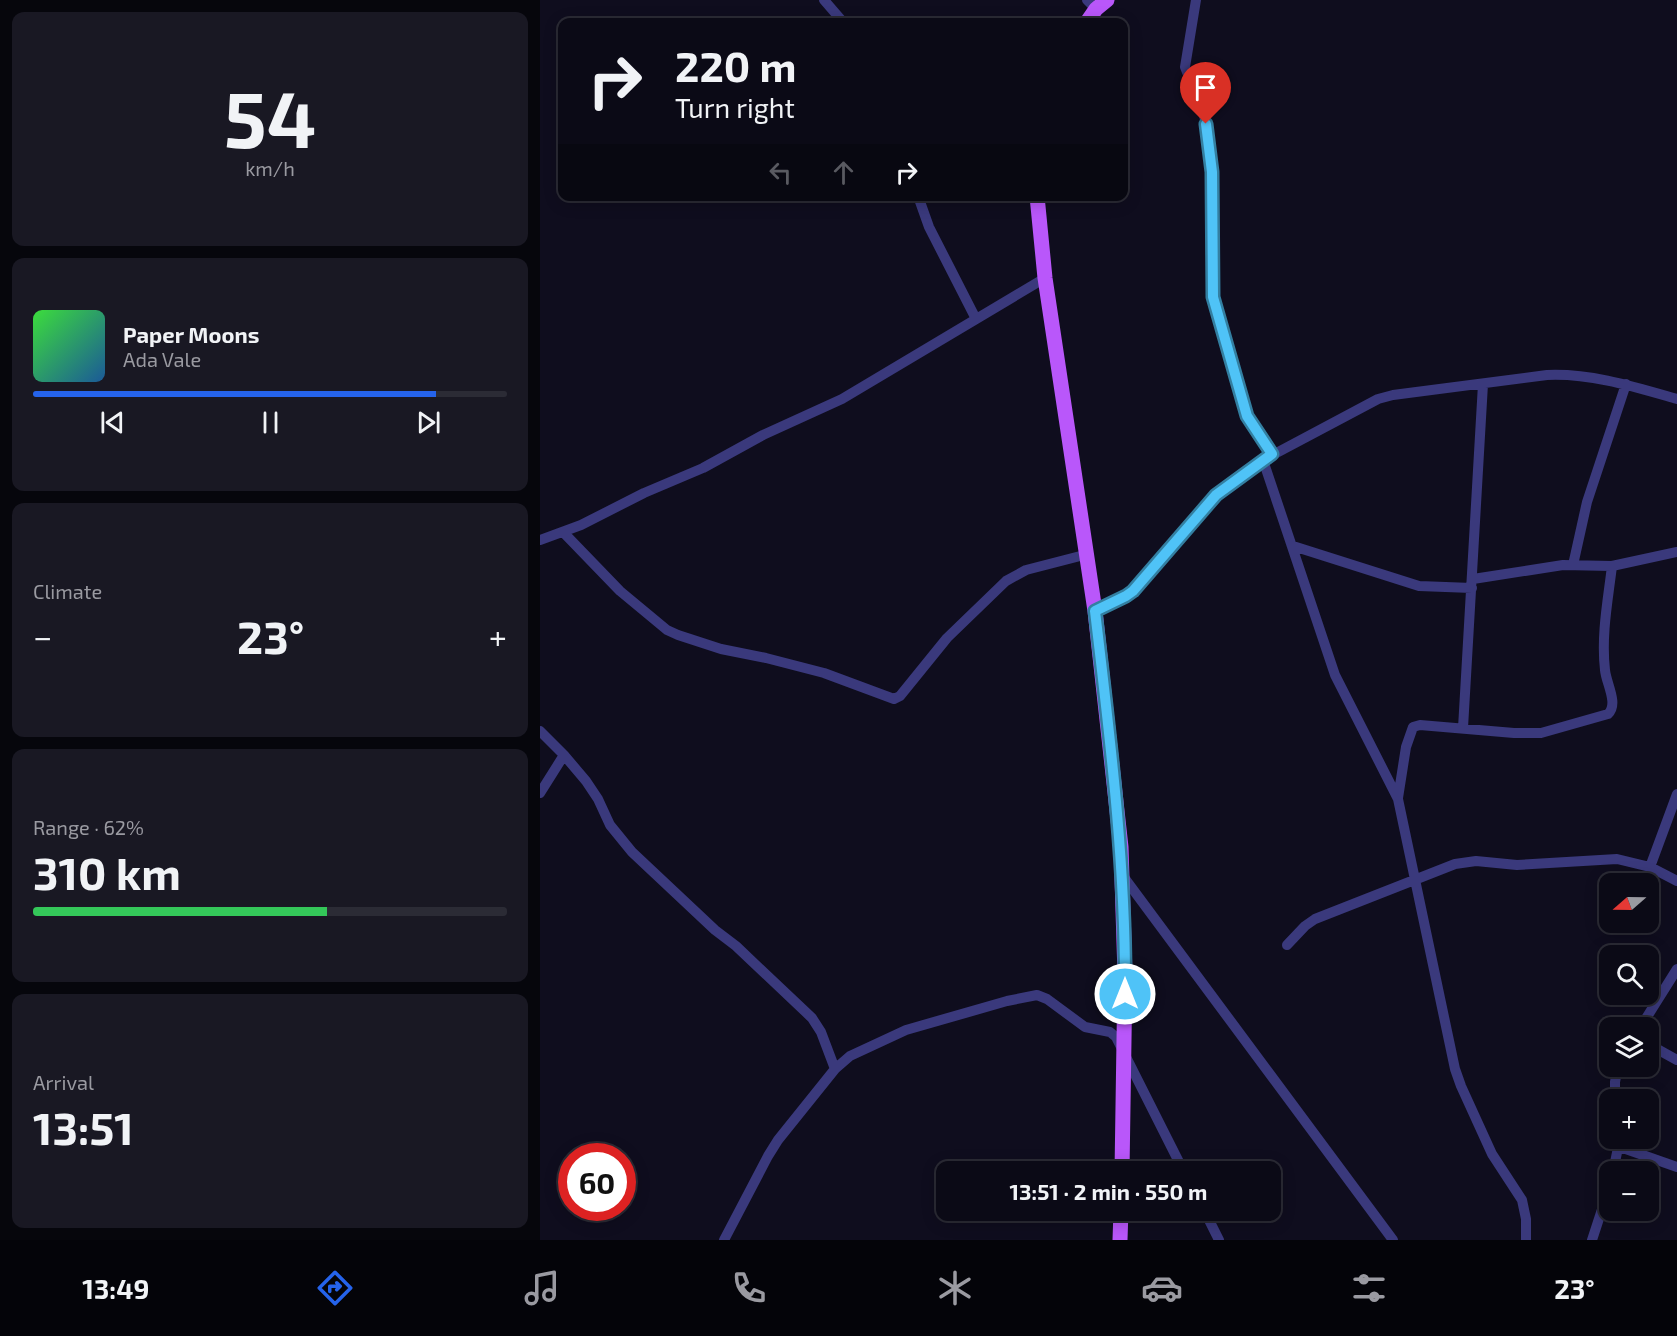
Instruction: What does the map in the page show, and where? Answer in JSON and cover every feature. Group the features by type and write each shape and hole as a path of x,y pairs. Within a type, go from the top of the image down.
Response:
{"main road":[{"path":"1089,18 1097,3"},
{"path":"1037,201 1045,278 1088,554 1123,876 1125,954 1122,1161"},
{"path":"1120,1240 1121,1221"}],"street":[{"path":"824,0 840,18"},
{"path":"1196,0 1185,67 1208,132 1212,172 1213,297 1247,416 1267,457 1335,675 1398,799 1455,1069 1492,1154 1522,1200 1526,1220 1526,1240"},
{"path":"920,201 929,227 976,320"},
{"path":"540,540 563,532 703,468 743,445 842,399 1045,278"},
{"path":"1095,611 1133,591 1216,495 1267,457 1378,399 1393,395 1568,374 1626,384 1677,399"},
{"path":"1462,728 1483,384"},
{"path":"1573,565 1587,502 1626,384"},
{"path":"563,532 620,591 667,630 721,649 824,672 891,699 900,696 947,638 1006,581 1026,570 1088,554"},
{"path":"1293,546 1419,586 1472,584 1563,565 1612,566 1677,552"},
{"path":"1398,799 1406,747 1413,727 1420,725 1541,733 1564,728 1612,711 1613,705 1605,672 1604,644 1612,566"},
{"path":"540,731 586,781 598,799 610,825 632,852 812,1018 821,1032 835,1069"},
{"path":"540,793 564,755"},
{"path":"1650,867 1677,794"},
{"path":"1287,945 1315,919 1455,864 1476,861 1517,865 1617,859 1650,867 1677,881"},
{"path":"1123,876 1393,1240"},
{"path":"1647,1017 1677,969"},
{"path":"724,1240 768,1156 835,1069 850,1056 906,1030 1007,1001 1037,995 1047,999 1084,1027 1112,1034 1124,1053 1178,1161"},
{"path":"1659,1050 1677,1060"},
{"path":"1634,1149 1677,1167"},
{"path":"1592,1240 1599,1219"},
{"path":"1210,1221 1219,1240"}],"route":[{"path":"1125,994 1121,847 1095,611 1133,591 1216,495 1272,454 1247,416 1215,308 1212,172 1206,124"}]}
